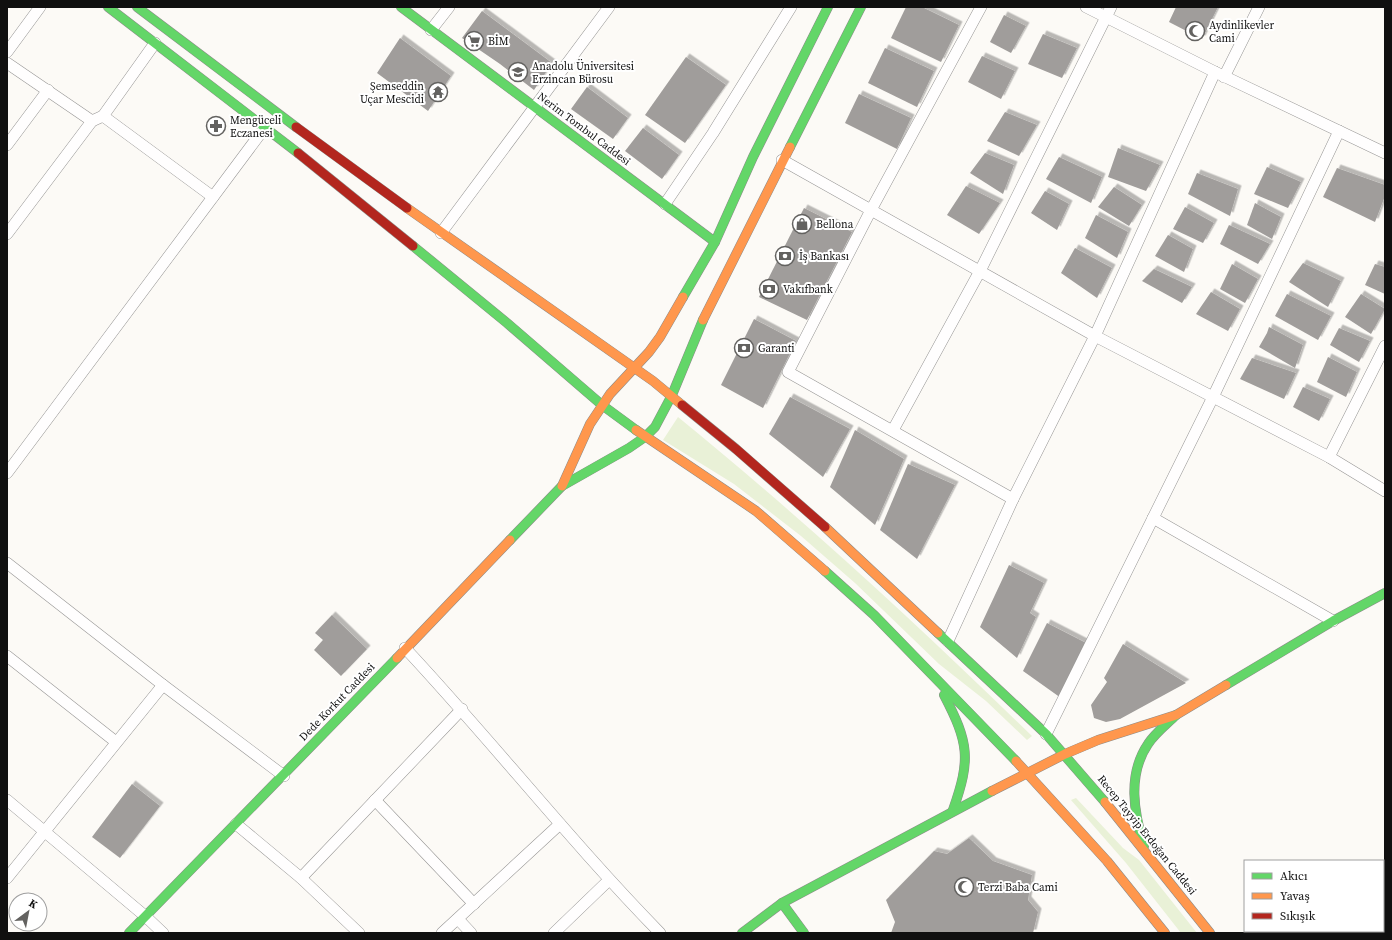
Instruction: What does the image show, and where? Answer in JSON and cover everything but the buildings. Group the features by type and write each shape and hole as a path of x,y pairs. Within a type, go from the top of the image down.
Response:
{"main road":[{"path":"108,7 266,126 507,323 602,405 645,437 714,481 762,516 874,615 1027,772 1107,861 1166,933"},
{"name":"Recep Tayyip Erdoğan Caddesi","path":"137,7 289,122 441,233 672,395 826,528 1046,734 1065,754 1210,933"},
{"name":"Nerim Tombul Caddesi","path":"401,7 715,242"},
{"name":"Dede Korkut Caddesi","path":"562,486 590,424 610,394 660,337 715,242 753,157 828,7"},
{"name":"Dede Korkut Caddesi","path":"129,933 284,776 405,648 562,486 645,437 655,426 672,395 696,334 782,160 861,7"},
{"path":"742,933 782,903 953,810 1065,754 1098,740 1176,714 1334,621 1385,593"},
{"path":"933,675 962,726 966,743 967,756 965,779 953,810"},
{"path":"1147,855 1138,824 1133,795 1138,767 1148,745 1176,714"},
{"path":"782,903 804,933"}],"street":[{"path":"7,52 40,7"},
{"path":"432,30 449,7"},
{"path":"441,233 609,7"},
{"path":"665,204 713,133 791,7"},
{"path":"982,7 871,210 788,372 1013,499"},
{"path":"1086,7 1108,12 1220,75 1385,153"},
{"path":"948,641 1013,499 1095,336 1220,75 1259,7"},
{"path":"893,430 980,272 1108,12"},
{"path":"7,234 92,121 103,116 155,43"},
{"path":"7,63 92,121"},
{"path":"7,145 48,90"},
{"path":"103,116 213,197"},
{"path":"7,473 266,126"},
{"path":"1046,734 1213,397 1338,131"},
{"path":"782,160 1095,336 1329,457 1385,491"},
{"path":"1329,457 1385,346"},
{"path":"1153,518 1334,621"},
{"path":"7,563 284,776"},
{"path":"405,648 462,709 608,880 660,933"},
{"path":"7,656 116,742"},
{"path":"7,878 163,684"},
{"path":"301,878 462,709"},
{"path":"7,800 146,916 163,933"},
{"path":"375,800 474,904"},
{"path":"236,824 301,878 359,933"},
{"path":"442,933 560,824"},
{"path":"554,933 608,880"},
{"path":"458,919 471,933"}],"green space":[{"path":"678,417 769,493 858,572 946,653 1032,736 1027,740 986,701 939,664 855,583 801,536 734,484 663,440"},
{"path":"1076,798 1123,848 1139,860 1197,933 1181,933 1126,863 1071,800"}],"traffic: fast":[{"path":"108,7 298,153"},
{"path":"137,7 296,127"},
{"path":"401,7 715,242"},
{"path":"683,297 715,242 753,157 828,7"},
{"path":"790,147 861,7"},
{"path":"413,246 507,323 602,405 636,430"},
{"path":"510,540 562,486 629,448 645,437 655,427 672,395 703,320"},
{"path":"825,571 874,615 1016,761"},
{"path":"1226,685 1333,621 1385,593"},
{"path":"938,633 1046,734 1105,802"},
{"path":"129,933 397,658"},
{"path":"944,695 963,739 965,751 963,777 953,810"},
{"path":"1144,846 1135,807 1134,794 1137,768 1141,756 1148,744 1176,715"},
{"path":"742,933 782,903 992,791"},
{"path":"782,903 804,933"}],"traffic: slow":[{"path":"703,320 790,147"},
{"path":"407,208 653,381 682,405"},
{"path":"562,486 590,424 610,394 649,352 660,337 683,297"},
{"path":"636,430 756,511 825,571"},
{"path":"825,527 938,633"},
{"path":"397,658 510,540"},
{"path":"992,791 1065,754 1098,740 1176,715 1226,685"},
{"path":"1016,761 1107,861 1165,933"},
{"path":"1105,802 1210,933"}],"traffic: jam":[{"path":"296,127 407,208"},
{"path":"298,153 413,246"},
{"path":"682,405 736,449 825,527"}],"place":[{"name":"Aydinlikevler Cami","path":"1195,31"},
{"name":"BİM","path":"474,41"},
{"name":"Anadolu Üniversitesi Erzincan Bürosu","path":"518,72"},
{"name":"Şemseddin Uçar Mescidi","path":"438,92"},
{"name":"Mengüceli Eczanesi","path":"216,126"},
{"name":"Bellona","path":"802,224"},
{"name":"İş Bankası","path":"785,256"},
{"name":"Vakıfbank","path":"769,289"},
{"name":"Garanti","path":"744,348"},
{"name":"Terzi Baba Cami","path":"964,887"}]}
